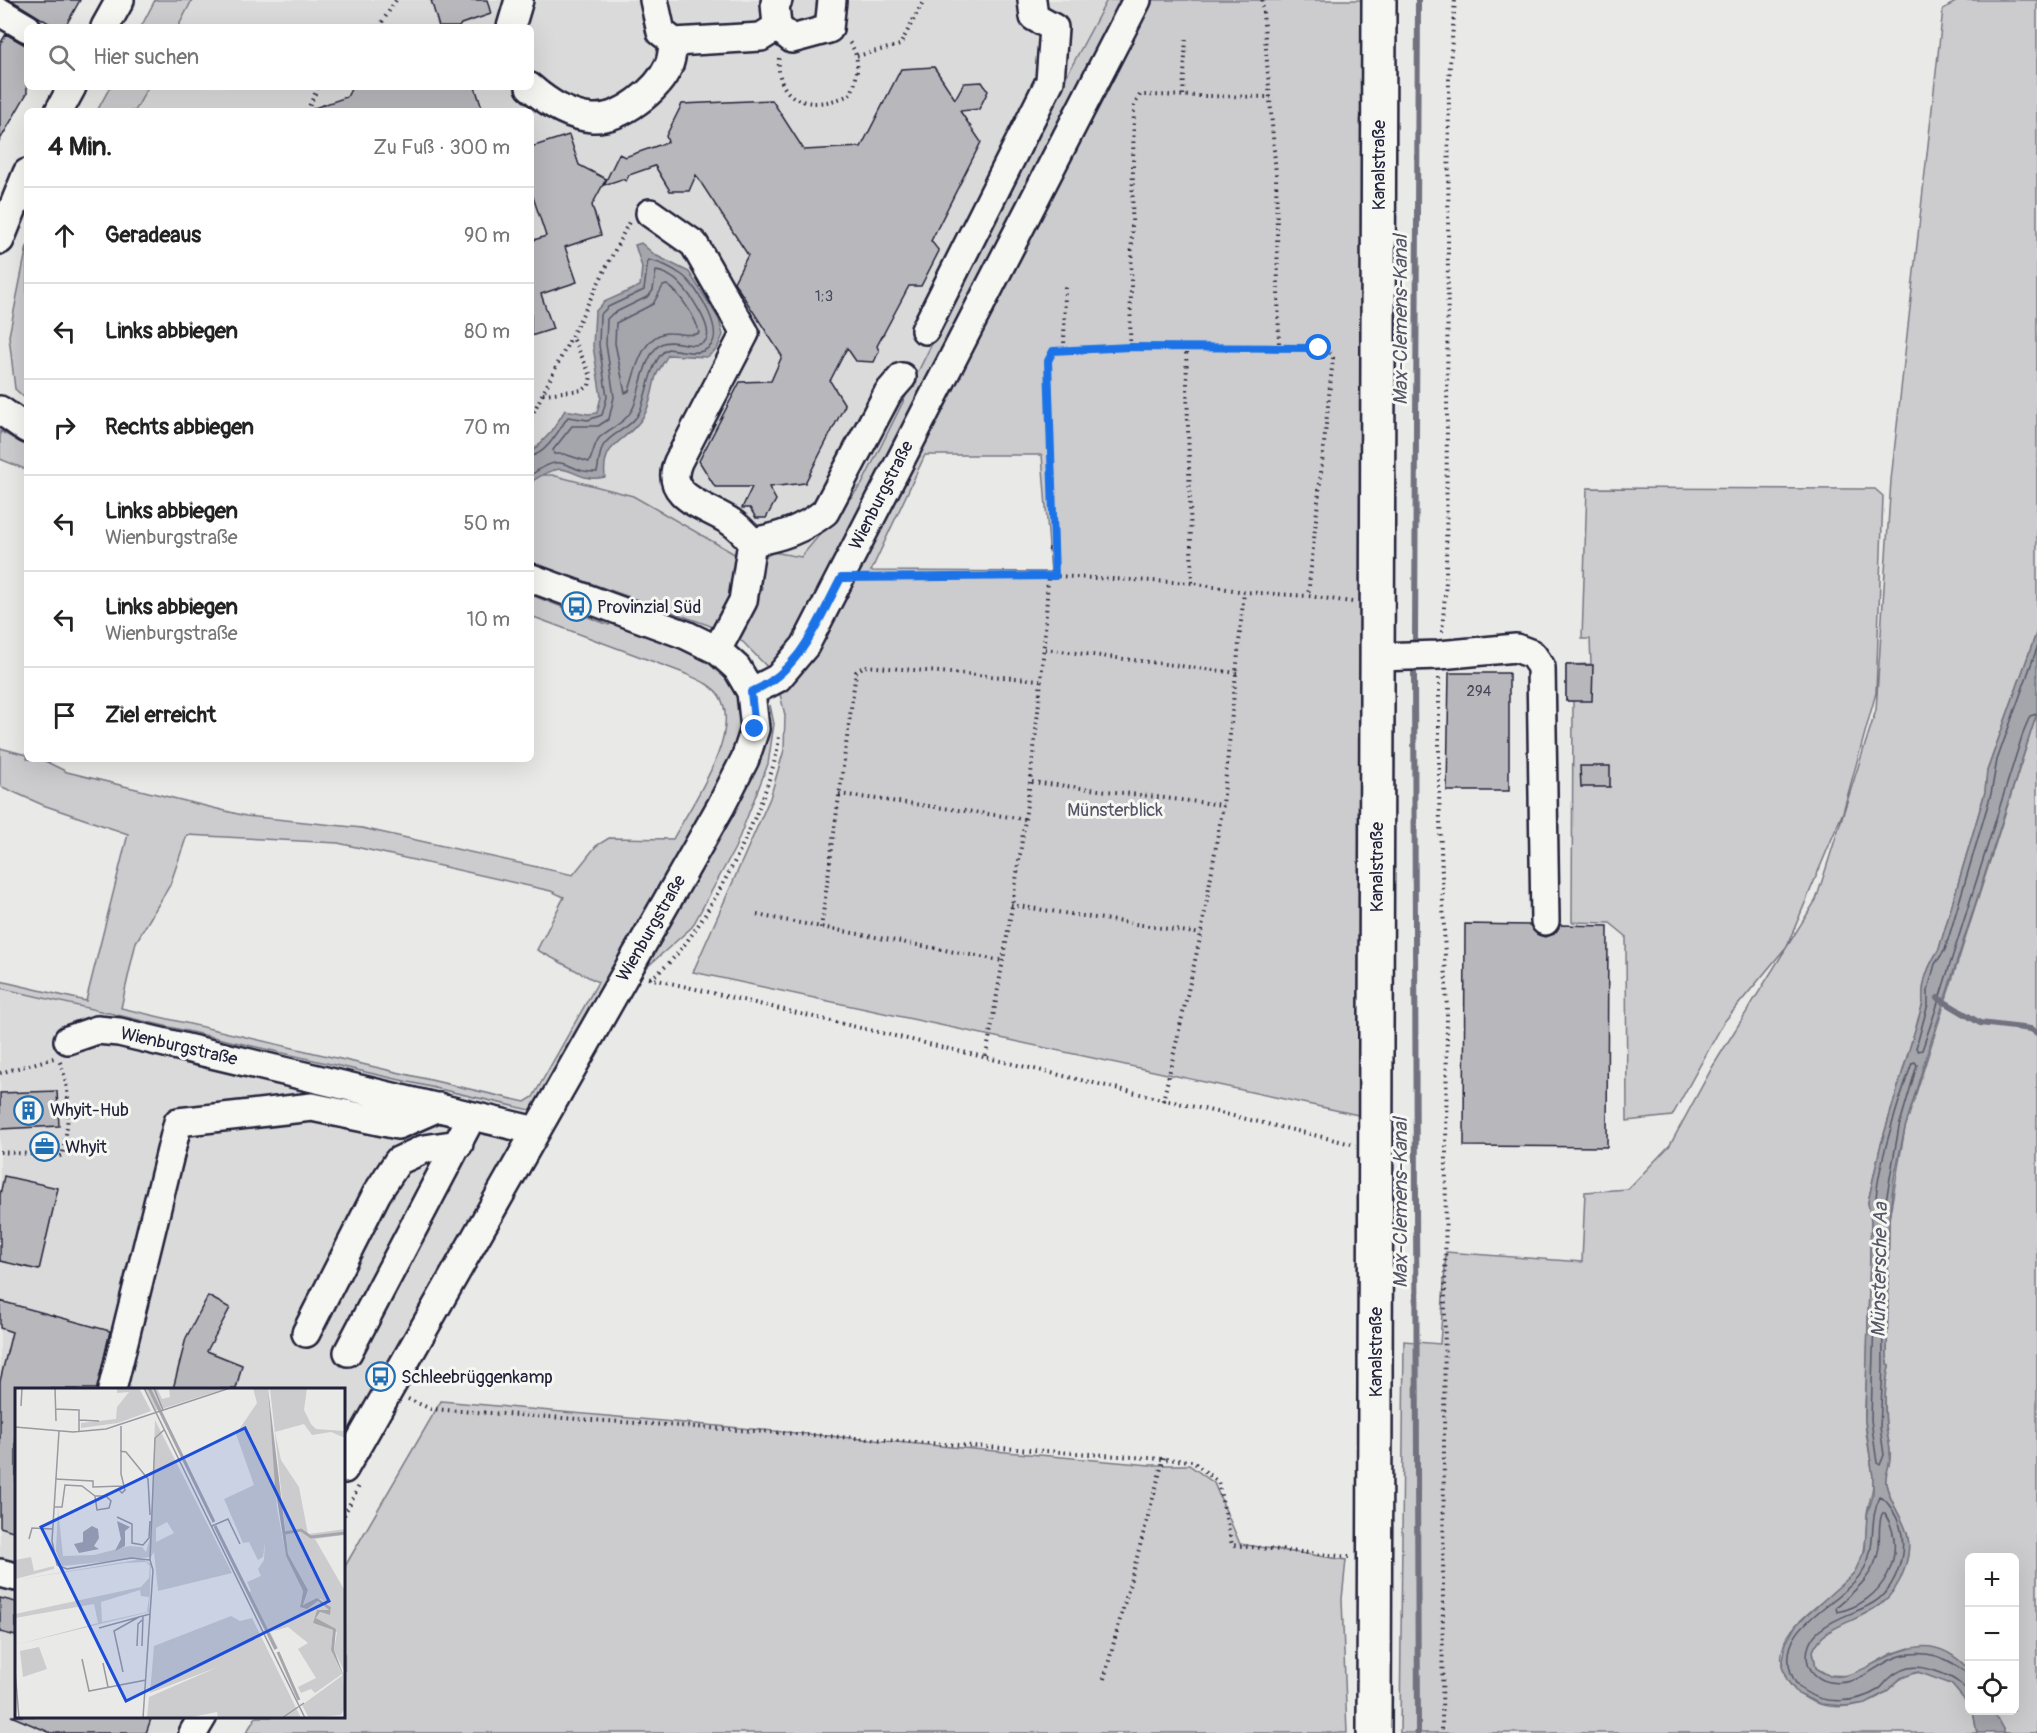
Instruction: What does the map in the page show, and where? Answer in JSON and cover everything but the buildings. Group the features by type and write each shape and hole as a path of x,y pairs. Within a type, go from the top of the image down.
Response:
{"main road":[{"name":"Kanalstraße","path":"1374,1733 1378,657 1367,602 1379,0"}],"street":[{"path":"107,24 120,0"},
{"path":"512,24 519,0"},
{"path":"654,0 661,32 674,42 761,37 829,29 832,0"},
{"path":"778,0 775,3 784,33"},
{"path":"926,330 1050,81 1054,28 1034,17 1032,0"},
{"name":"Wienburgstraße","path":"345,1468 731,787 755,729 751,692 778,678 805,646 890,476 1137,0"},
{"path":"0,12 24,26"},
{"path":"533,90 546,101 561,109 593,118 627,109 653,89 670,64 674,42"},
{"path":"61,108 70,90"},
{"path":"0,240 6,206 24,178"},
{"path":"650,213 694,244 745,333 678,462 673,473 674,482 678,491 733,522 752,542"},
{"path":"752,542 782,537 812,523 825,512 888,393 902,377"},
{"path":"0,410 24,427"},
{"path":"717,650 743,601 752,542"},
{"path":"534,579 686,635 717,650 737,668 751,692"},
{"path":"1378,657 1439,655 1516,648 1532,654 1541,667 1545,921"},
{"name":"Wienburgstraße","path":"61,1049 97,1030 119,1032 536,1131"},
{"path":"112,1388 178,1122 312,1107 398,1125 439,1107"},
{"path":"348,1352 472,1116"},
{"path":"306,1333 377,1193 398,1161 424,1149 459,1144"},
{"path":"0,1573 15,1577"},
{"path":"193,1733 201,1718"}],"path":[{"path":"381,24 396,0"},
{"path":"857,56 900,45 924,0"},
{"path":"1262,0 1276,174 1279,346"},
{"path":"1443,618 1447,570 1449,79 1455,0"},
{"path":"784,33 786,44 779,57 778,74 784,89 801,102 835,102 851,94 857,78 857,56 840,33 829,29"},
{"path":"1183,96 1186,36"},
{"path":"308,108 317,90"},
{"path":"1130,347 1134,106 1140,95 1270,97"},
{"path":"534,411 573,338 630,220 650,213"},
{"path":"1064,349 1065,283"},
{"path":"543,394 583,390 589,386 591,376 573,338"},
{"path":"1055,576 1048,361 1053,351 1130,347 1319,348 1329,352 1333,358 1308,596"},
{"path":"1186,347 1192,583"},
{"path":"1048,549 1054,550"},
{"path":"986,1056 1032,782 1040,680 1045,649 1048,576"},
{"path":"841,578 1055,576 1192,583 1244,592 1367,602"},
{"path":"1163,1101 1201,934 1223,805 1244,592"},
{"path":"1045,649 1237,673"},
{"path":"1439,655 1439,794 1447,1045 1442,1733"},
{"path":"821,928 856,672 864,666 1040,680"},
{"path":"779,728 776,757 759,807 711,904 667,967 649,978 986,1056 1163,1101 1355,1144"},
{"path":"1032,782 1223,805"},
{"path":"839,794 1024,819"},
{"path":"1011,905 1201,934"},
{"path":"757,915 1003,961"},
{"path":"0,1072 61,1049 67,1078 68,1131 62,1156 0,1152"},
{"path":"389,1388 431,1409 1164,1457 1192,1461 1218,1482 1232,1545 1375,1559"},
{"path":"1104,1679 1164,1457"}],"shaded area":[{"path":"155,0 1107,0 1051,105 793,623 534,549 534,108 99,108 108,90 534,90 534,24 143,24"},
{"path":"0,988 535,1111 345,1439 345,1388 15,1388 15,1718 183,1718 175,1733 0,1733"}],"green space":[{"path":"155,0 192,0 180,24 143,24"},
{"name":"Münsterblick","path":"1107,0 1364,0 1363,1116 693,972 770,798 784,750 785,715 779,690 770,670 743,642 708,625 534,563 534,475 552,475 633,496 738,556 733,589 726,604 752,611 762,589 760,579 764,558 773,552 801,557 862,484 1051,105","holes":["925,455 1042,455 1051,572 871,571"]},
{"path":"1959,0 2037,0 2037,631 1987,771 1985,792 1939,949 1932,961 1923,988 1923,1003 1880,1148 1868,1202 1871,1221 1865,1414 1873,1484 1864,1553 1854,1573 1799,1622 1788,1636 1782,1651 1783,1669 1789,1682 1798,1693 1822,1705 1836,1707 1865,1703 1883,1694 1908,1675 1919,1672 1936,1676 1952,1685 1965,1698 1965,1715 1974,1715 1977,1733 1400,1733 1404,1341 1440,1344 1446,1252 1582,1262 1585,1192 1628,1189 1670,1145 1713,1066 1816,900 1876,710 1891,480 1943,9"},
{"path":"108,90 146,90 137,108 99,108"},
{"path":"24,261 24,397 15,389 9,336"},
{"path":"0,431 24,444 24,469 0,459"},
{"path":"1587,488 1875,489 1883,496 1876,693 1843,812 1787,946 1724,1022 1672,1116 1627,1121 1626,936 1610,923 1572,922 1573,701 1566,701 1566,665 1591,664 1590,639 1582,639"},
{"path":"534,596 609,625 612,618 648,631 688,650 707,661 723,675 735,690 742,716 737,743 723,778 535,1111 0,988 0,981 86,1001 128,834 43,805 0,786 0,748 24,754 24,762 47,762 67,772 246,816 362,828 573,875 596,846 609,838 673,839 702,789 720,749 725,712 717,692 681,672 534,617","holes":["187,835 338,843 551,891 564,897 537,950 598,982 533,1097 525,1102 121,1008 136,942 170,885"]},
{"path":"770,705 774,724 768,764 735,848 692,927 646,968 757,761 770,724"},
{"path":"2037,713 2037,1733 2005,1733 1995,1715 2019,1715 2019,1553 1965,1553 1965,1669 1909,1648 1891,1654 1852,1676 1828,1675 1816,1668 1813,1651 1820,1639 1831,1630 1870,1611 1883,1601 1895,1588 1908,1556 1907,1533 1886,1484 1890,1453 1885,1404 1889,1367 1887,1358 1889,1219 1905,1128"},
{"path":"441,1401 1150,1465 1189,1465 1214,1483 1240,1544 1346,1560 1342,1599 1347,1733 246,1733 255,1718 345,1718 345,1566"}],"water":[{"path":"641,243 655,255 689,272 719,319 723,335 717,349 707,357 668,355 656,376 646,413 637,426 611,449 607,456 605,477 584,477 564,469 545,473 534,480 534,450 552,431 565,410 588,414 597,413 601,397 593,346 595,312 604,302 640,286 642,267 635,245"},
{"name":"Münstersche Aa","path":"2037,631 2037,713 1927,1054 1905,1128 1894,1179 1889,1219 1887,1358 1889,1367 1885,1404 1890,1461 1886,1484 1907,1533 1908,1555 1895,1588 1884,1602 1830,1631 1820,1639 1813,1651 1816,1668 1832,1676 1849,1674 1905,1650 1926,1647 1947,1652 1965,1667 1965,1700 1951,1684 1918,1672 1901,1678 1886,1692 1866,1703 1845,1706 1821,1704 1798,1694 1787,1680 1782,1666 1786,1643 1796,1625 1854,1573 1865,1550 1867,1515 1873,1496 1873,1477 1865,1420 1871,1221 1868,1202 1880,1148 1923,1003 1926,974 1939,949 1985,792 1987,771"},
{"path":"1974,1715 1995,1715 2005,1733 1977,1733"}],"waterway":[{"name":"Max-Clemens-Kanal","path":"1415,640 1418,0"},
{"name":"Max-Clemens-Kanal","path":"1414,672 1418,1733"},
{"path":"1938,998 1980,1023 2031,1029 2037,1033"}],"place":[{"name":"Provinzial Süd","path":"576,607"},
{"name":"Whyit-Hub","path":"29,1110"},
{"name":"Whyit","path":"44,1147"},
{"name":"Schleebrüggenkamp","path":"380,1377"}],"route":[{"path":"755,729 755,710 751,692 778,678 805,646 841,578 1055,576 1048,361 1053,351 1130,347 1319,348"}]}
